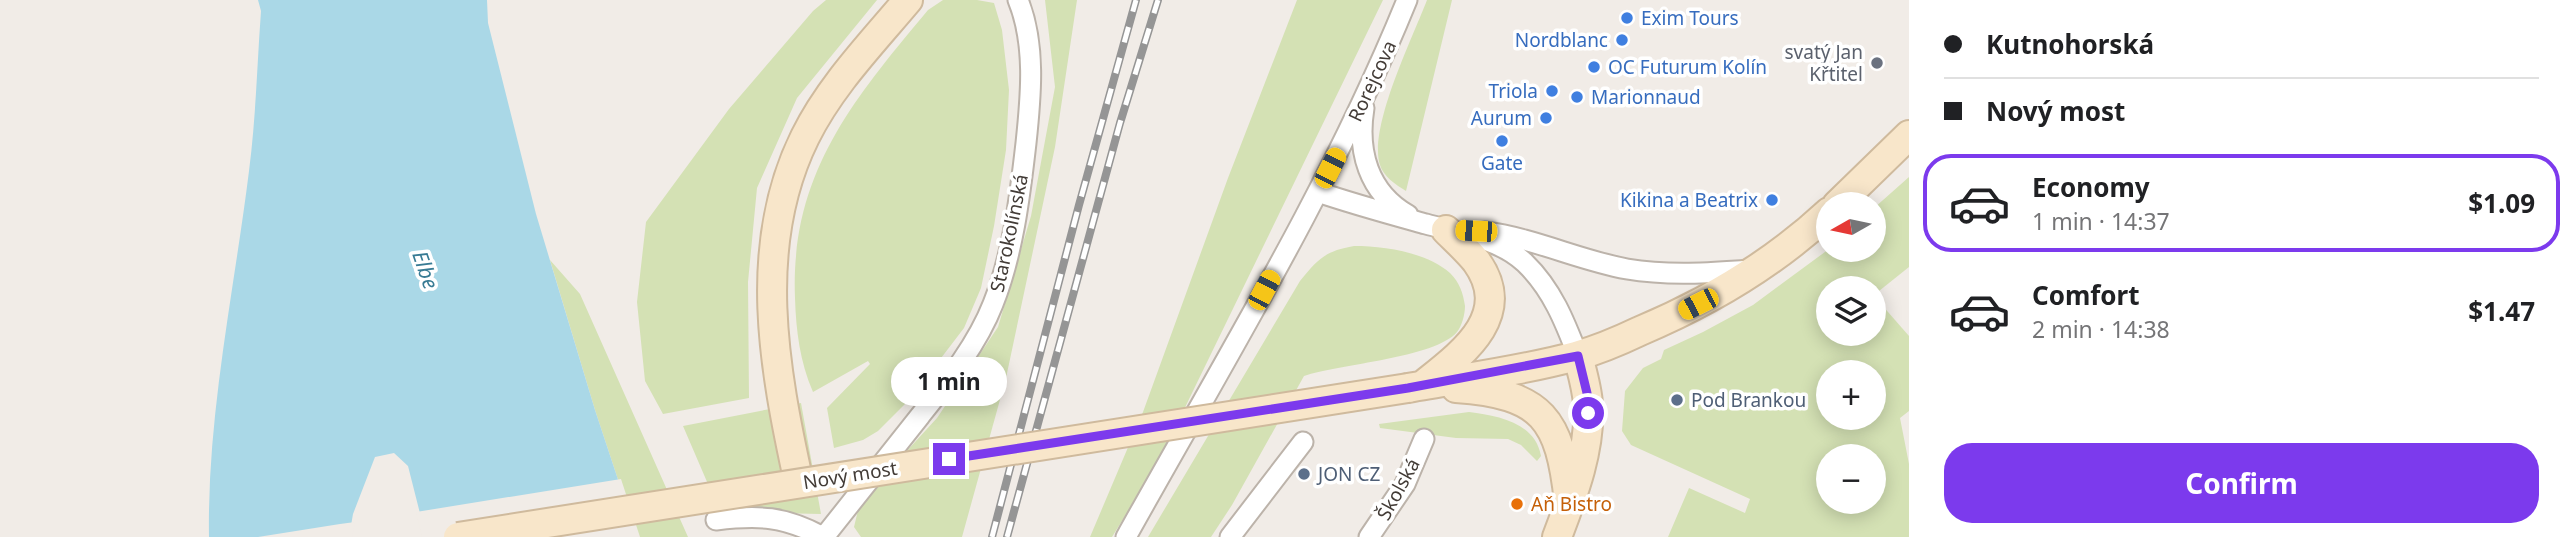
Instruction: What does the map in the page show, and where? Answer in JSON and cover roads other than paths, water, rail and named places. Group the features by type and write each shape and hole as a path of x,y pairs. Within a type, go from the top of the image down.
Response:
{"main road":[{"path":"799,483 783,411 771,282 774,240 785,186 806,135 821,111 908,0"},
{"path":"1850,192 1909,135"},
{"path":"1415,387 1578,356 1675,316 1728,289 1758,269 1816,222"},
{"path":"1415,387 1469,347 1488,315 1489,287 1476,261 1435,227"},
{"path":"1557,537 1580,466 1588,424 1587,393 1578,356"},
{"path":"1415,387 1494,392 1519,401 1541,415 1553,429 1562,451 1569,502"},
{"name":"Nový most","path":"458,537 1415,387"}],"street":[{"name":"Starokolínská","path":"716,520 769,517 797,524 823,537 961,361 992,306 1005,267 1022,180 1030,61 1026,25 1018,0"},
{"name":"Rorejcova","path":"1126,537 1318,192 1366,97 1407,0"},
{"path":"1366,97 1362,139 1368,173 1392,204 1435,227 1513,237 1628,269 1677,273 1758,269"},
{"path":"1318,192 1500,246 1524,261 1556,302 1578,356"},
{"name":"Školská","path":"1369,537 1405,484 1424,439"},
{"path":"1230,537 1303,442"}],"water":[{"name":"Elbe","path":"258,0 487,0 488,23 536,214 595,410 637,537 426,537 408,466 394,453 375,457 353,514 349,537 209,537 212,445 253,131 261,11"}],"railway":[{"path":"992,537 1136,0"},
{"path":"1007,537 1120,123 1158,0"}],"place":[{"name":"Exim Tours","path":"1627,18"},
{"name":"Nordblanc","path":"1622,40"},
{"name":"svatý Jan Křtitel","path":"1877,63"},
{"name":"OC Futurum Kolín","path":"1594,67"},
{"name":"Triola","path":"1552,91"},
{"name":"Marionnaud","path":"1577,97"},
{"name":"Aurum","path":"1546,118"},
{"name":"Gate","path":"1502,141"},
{"name":"Kikina a Beatrix","path":"1772,200"},
{"name":"Pod Brankou","path":"1677,400"},
{"name":"JON CZ","path":"1304,474"},
{"name":"Aň Bistro","path":"1517,504"}]}
